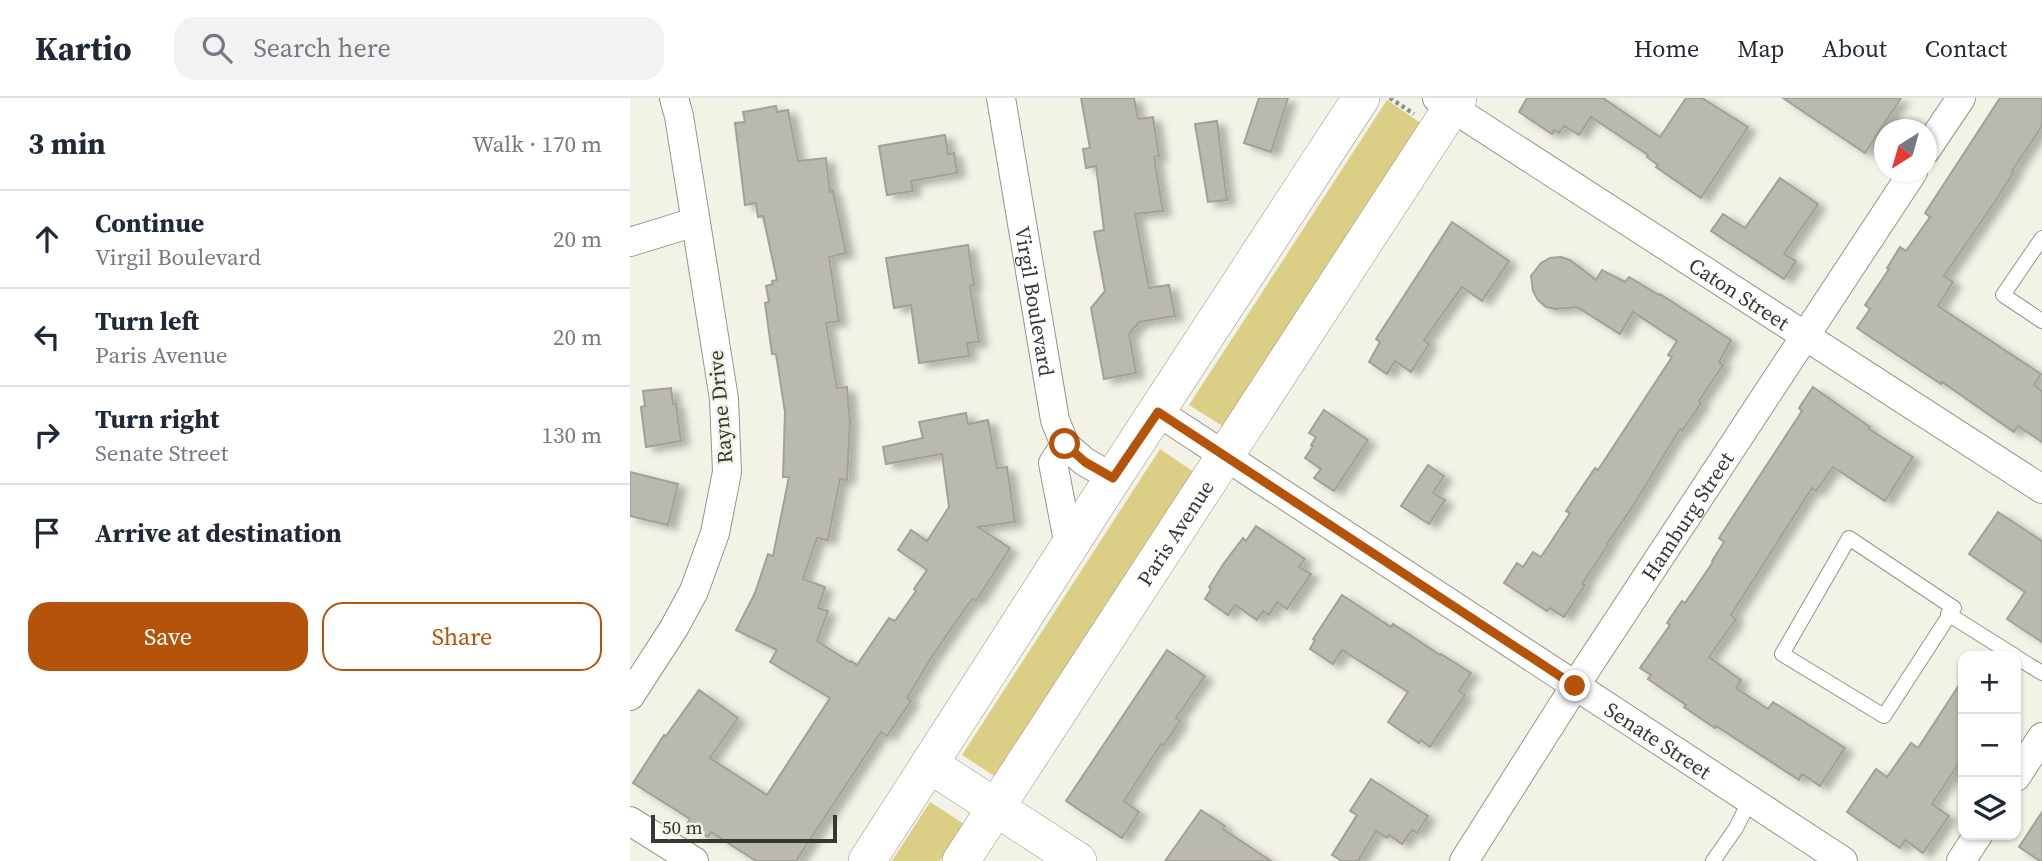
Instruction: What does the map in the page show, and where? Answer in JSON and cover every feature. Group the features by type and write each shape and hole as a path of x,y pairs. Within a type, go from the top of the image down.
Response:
{"street":[{"name":"Rayne Drive","path":"630,696 674,628 694,591 715,533 727,472 724,399 674,98"},
{"name":"Virgil Boulevard","path":"1001,98 1055,420 1065,444"},
{"path":"867,861 1361,98"},
{"path":"1937,135 1961,98"},
{"name":"Caton Street","path":"1443,106 2042,489"},
{"name":"Paris Avenue","path":"961,861 1225,455 1443,106"},
{"name":"Hamburg Street","path":"1471,857 1575,686 1906,182"},
{"path":"630,242 695,222"},
{"name":"Senate Street","path":"1158,412 1843,861"},
{"path":"1069,546 1053,463 1065,444 1085,462 1113,478"},
{"path":"2021,769 2042,737"},
{"path":"929,764 1078,861"},
{"path":"630,821 694,861"},
{"path":"1961,861 1975,840"}],"lane":[{"path":"2042,238 2003,295 2042,321"},
{"path":"1849,538 1954,608 1948,614 1884,716 1782,654 1849,538"},
{"path":"1948,614 2008,651"},
{"path":"2021,659 2042,673"},
{"path":"1713,861 1736,828 1750,800"}],"path":[{"path":"1390,98 1443,106"}],"shaded area":[{"path":"1387,100 1422,124 1224,427 1189,405"},
{"path":"1160,449 1194,472 996,777 962,755"},
{"path":"930,802 964,824 940,861 892,861"}],"building":[{"path":"1081,98 1134,98 1138,119 1153,117 1159,156 1154,157 1163,211 1135,214 1149,288 1169,285 1175,316 1139,322 1129,334 1136,373 1104,379 1091,308 1105,291 1094,232 1104,230 1096,166 1086,168 1083,149 1090,148"},
{"path":"1259,98 1288,98 1271,152 1244,143"},
{"path":"1527,98 1603,98 1660,137 1686,98 1702,98 1748,127 1701,198 1656,167 1658,165 1647,157 1648,155 1591,117 1579,135 1564,126 1559,133 1554,130 1552,134 1519,112"},
{"path":"1783,98 1901,98 1887,119 1874,119 1874,139 1865,153"},
{"path":"2000,98 2042,98 2042,126 1944,276 1953,282 1938,306 2041,374 2034,385 2042,391 2042,442 2018,426 2014,432 1857,328 1870,309 1865,305 1900,247 1906,251 1930,217 1925,213"},
{"path":"776,106 777,112 788,110 798,161 826,158 830,192 833,191 846,253 829,257 839,321 826,323 837,388 847,387 850,422 847,480 840,479 828,540 817,538 803,579 825,587 818,608 828,611 817,641 857,665 889,618 895,621 927,570 898,550 911,530 927,541 949,507 942,454 886,464 883,447 923,438 919,422 966,413 968,424 988,420 997,468 1007,467 1015,522 978,527 1010,548 976,601 972,599 933,655 907,698 911,701 887,736 881,732 796,861 756,861 711,832 708,837 687,824 690,819 633,783 664,735 666,736 699,690 738,718 710,758 767,795 830,698 770,662 777,650 736,630 755,593 768,554 773,556 789,477 783,477 785,412 776,354 772,354 765,303 769,302 766,286 777,280 763,216 758,217 756,203 745,205 735,123 745,122 743,112"},
{"path":"1217,121 1227,200 1208,202 1195,124"},
{"path":"945,135 948,154 954,153 957,173 911,181 913,191 887,195 879,146"},
{"path":"1780,178 1818,204 1784,254 1796,261 1784,279 1711,231 1723,214 1745,228"},
{"path":"1452,222 1509,261 1482,301 1462,287 1424,340 1429,344 1411,372 1395,361 1387,374 1369,362 1380,342 1376,339"},
{"path":"968,245 974,285 970,286 979,342 967,343 969,356 919,363 911,305 894,308 886,258"},
{"path":"1550,258 1570,260 1596,280 1602,270 1625,282 1629,277 1731,340 1719,362 1723,365 1699,401 1701,403 1682,431 1680,429 1564,617 1550,608 1547,611 1504,583 1517,563 1523,567 1533,552 1541,557 1570,513 1566,511 1595,468 1598,470 1672,357 1668,355 1677,341 1633,312 1620,334 1577,307 1546,307 1533,291 1531,276 1541,263"},
{"path":"1813,387 1870,427 1869,429 1913,457 1885,501 1833,467 1816,491 1812,488 1731,615 1736,619 1709,657 1741,680 1736,688 1768,709 1773,702 1845,748 1820,786 1802,774 1799,780 1716,726 1715,728 1648,679 1651,675 1640,668 1670,625 1667,623 1682,601 1685,603 1713,562 1724,542 1719,538 1802,411 1799,408"},
{"path":"671,388 681,441 646,447 641,407 645,406 643,391"},
{"path":"1324,410 1368,440 1334,491 1314,478 1321,469 1305,458 1316,437 1309,433"},
{"path":"1428,465 1444,476 1433,493 1445,500 1429,524 1401,506"},
{"path":"630,472 678,484 668,525 630,516"},
{"path":"1998,512 2042,541 2042,642 2007,619 2025,592 1969,554"},
{"path":"1256,526 1305,559 1299,567 1311,574 1287,609 1277,602 1269,615 1263,611 1257,620 1235,605 1228,615 1205,599 1224,563 1243,538 1246,541"},
{"path":"1342,595 1471,673 1459,691 1465,695 1430,747 1421,740 1419,743 1388,722 1408,692 1342,650 1333,664 1310,649 1315,640 1313,639"},
{"path":"1167,650 1205,676 1176,718 1180,721 1163,746 1161,744 1124,801 1139,812 1122,838 1066,801"},
{"path":"1958,687 1958,765 1932,804 1949,816 1923,853 1905,840 1900,848 1847,812 1876,769 1887,777 1911,743 1918,748"},
{"path":"1371,779 1428,816 1417,833 1412,830 1402,844 1389,835 1387,838 1376,831 1358,861 1342,861 1332,855 1357,815 1350,811"},
{"path":"1201,810 1225,826 1223,829 1271,861 1165,861"},
{"path":"2042,812 2042,861 2040,861 2019,847"}],"route":[{"path":"1065,444 1085,462 1113,478 1158,412 1575,686"}]}
